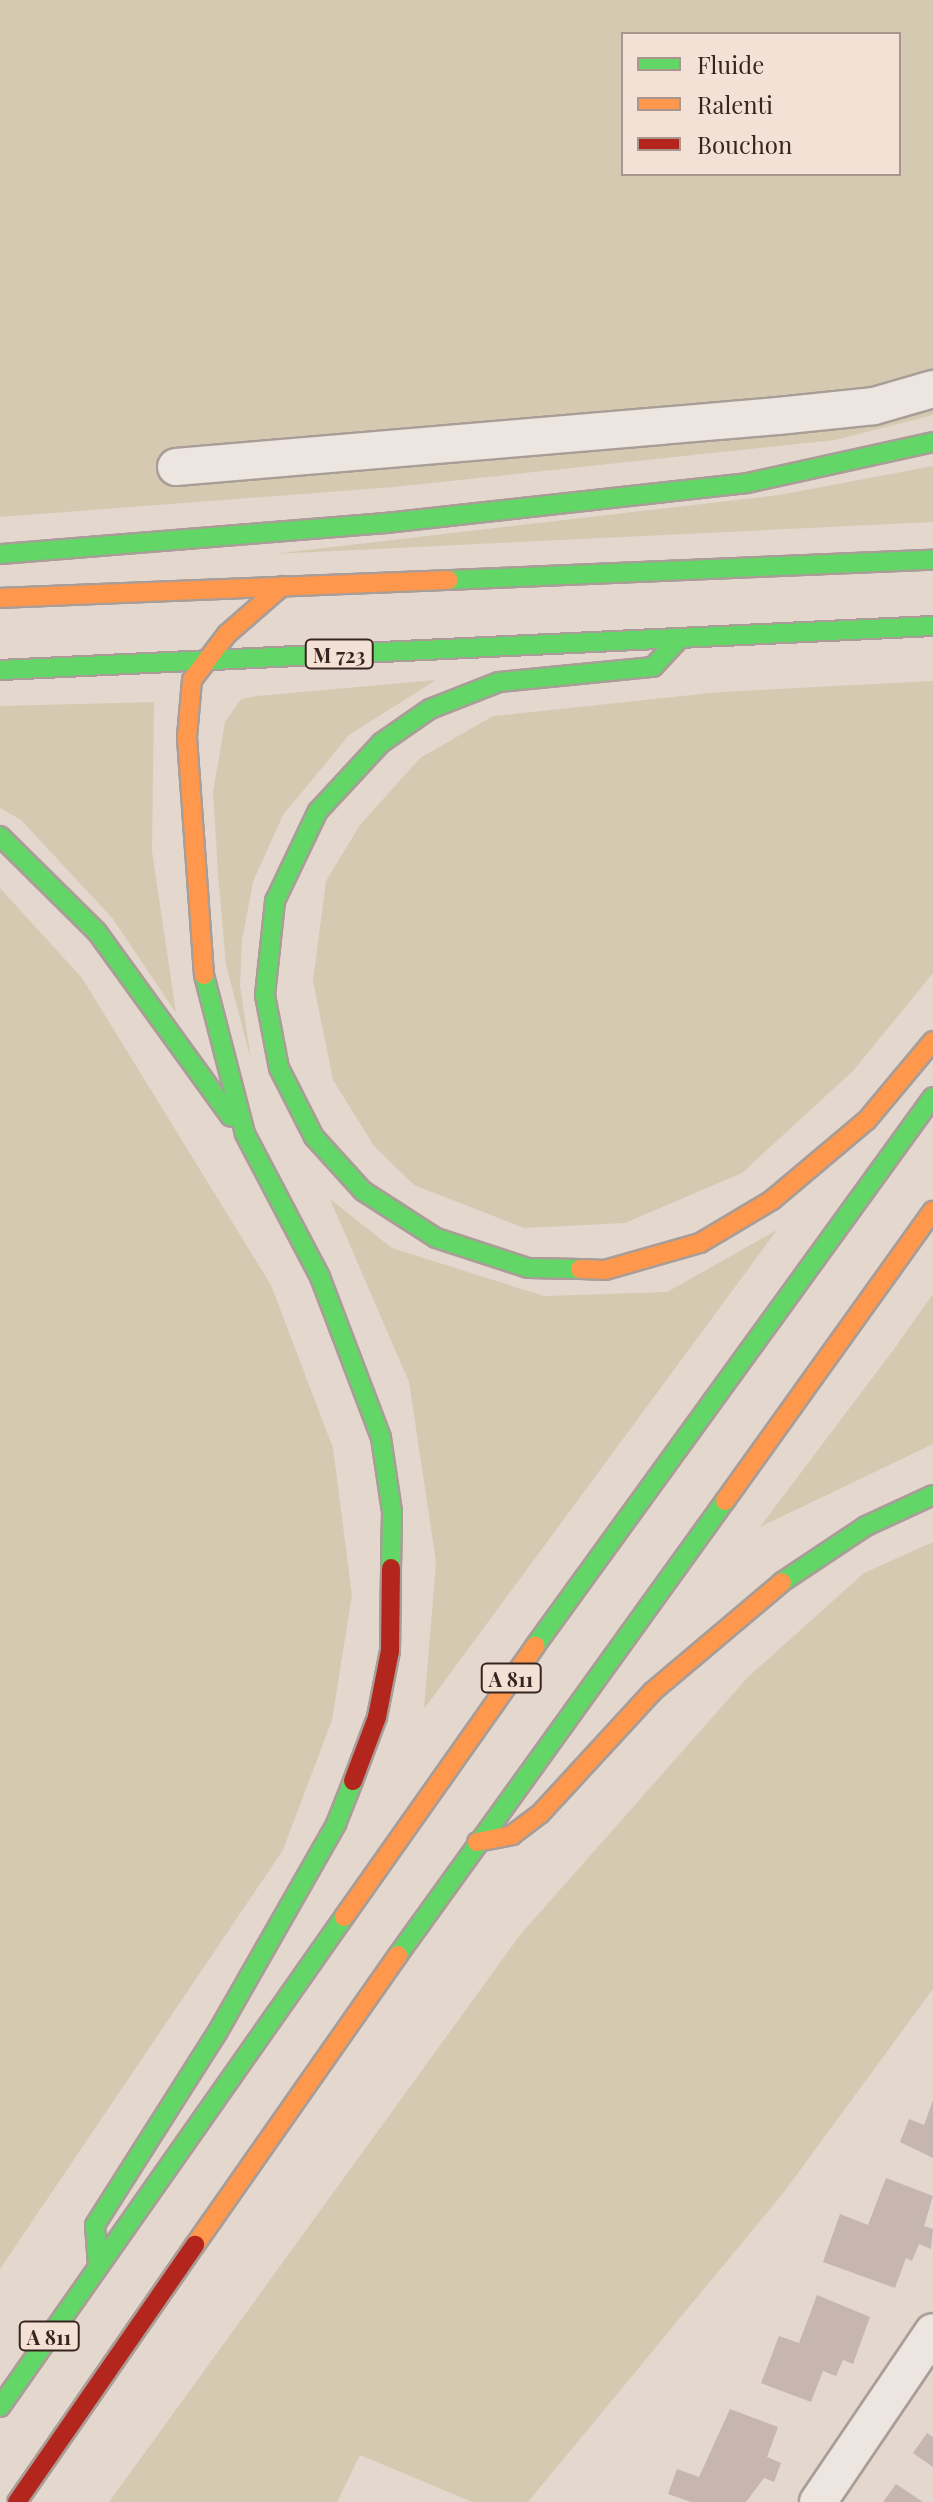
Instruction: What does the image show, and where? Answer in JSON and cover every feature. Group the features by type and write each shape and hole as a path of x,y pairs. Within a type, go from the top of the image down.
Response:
{"main road":[{"path":"0,554 386,523 747,483 933,442"},
{"path":"0,598 933,560"},
{"path":"245,1134 205,982 187,737 192,680 282,586"},
{"name":"M 723","path":"0,670 933,626"},
{"path":"679,639 653,667 499,682 430,709 381,743 318,811 275,901 265,995 279,1068 314,1137 363,1191 436,1238 528,1268 605,1270 700,1243 772,1200 867,1120 933,1041"},
{"path":"0,836 97,932 245,1134 320,1277 381,1438 392,1512 390,1651 377,1717 336,1824 224,2021 95,2225 98,2265"},
{"name":"A 811","path":"0,2407 510,1680 933,1097"},
{"name":"A 811","path":"17,2502 477,1842 933,1211"},
{"path":"477,1842 512,1835 540,1814 652,1692 748,1605 866,1526 933,1495"}],"street":[{"path":"176,467 778,416 874,406 933,389"},
{"path":"818,2502 933,2332"}],"shaded area":[{"path":"0,0 933,0 933,415 835,440 394,487 0,517"},
{"path":"933,466 933,522 273,554 779,495"},
{"path":"436,680 349,735 283,815 253,882 242,940 240,985 251,1060 226,965 218,874 213,792 225,722 241,699"},
{"path":"933,681 933,973 853,1071 742,1173 625,1223 524,1228 414,1185 374,1146 333,1080 313,981 326,881 360,825 420,758 493,716 720,692"},
{"path":"154,702 152,851 176,1013 113,919 21,820 0,808 0,706"},
{"path":"0,888 82,978 271,1285 333,1448 352,1595 332,1720 283,1850 0,2269"},
{"path":"330,1199 392,1248 544,1296 667,1292 777,1230 424,1709 436,1562 409,1382"},
{"path":"933,1294 933,1444 760,1527 894,1349"},
{"path":"933,1542 933,1989 784,2192 528,2502 472,2502 360,2455 337,2502 109,2502 520,1935 747,1678 864,1573"}],"building":[{"path":"933,2100 933,2158 900,2142 909,2119 924,2125"},
{"path":"886,2178 933,2196 924,2226 933,2229 931,2249 919,2244 912,2261 906,2258 895,2288 823,2262 840,2214 868,2225"},
{"path":"817,2295 870,2317 853,2364 843,2360 836,2376 823,2371 811,2402 761,2383 779,2336 799,2343"},
{"path":"730,2409 778,2427 767,2457 781,2463 774,2482 764,2478 746,2502 691,2502 668,2494 677,2469 699,2477"},
{"path":"927,2433 933,2437 933,2467 913,2453"},
{"path":"896,2484 923,2502 883,2502"}],"traffic: fast":[{"path":"0,554 386,523 747,483 933,442"},
{"path":"449,580 933,560"},
{"path":"0,670 933,626"},
{"path":"580,1269 528,1268 436,1238 363,1191 314,1137 279,1068 265,995 275,901 318,811 381,743 430,709 499,682 653,667 679,639"},
{"path":"0,836 97,932 231,1117"},
{"path":"204,975 245,1134 320,1277 381,1438 392,1512 391,1568"},
{"path":"535,1646 933,1097"},
{"path":"782,1582 866,1526 933,1495"},
{"path":"398,1955 725,1501"},
{"path":"98,2265 95,2225 217,2033 336,1824 353,1781"},
{"path":"0,2407 344,1917"}],"traffic: slow":[{"path":"0,598 449,580"},
{"path":"204,975 187,737 192,680 227,634 282,586"},
{"path":"580,1269 605,1270 700,1243 772,1200 867,1120 933,1041"},
{"path":"725,1501 933,1211"},
{"path":"477,1842 512,1835 540,1814 652,1692 782,1582"},
{"path":"344,1917 535,1646"},
{"path":"195,2245 398,1955"}],"traffic: jam":[{"path":"353,1781 377,1717 390,1651 391,1568"},
{"path":"17,2502 195,2245"}]}
